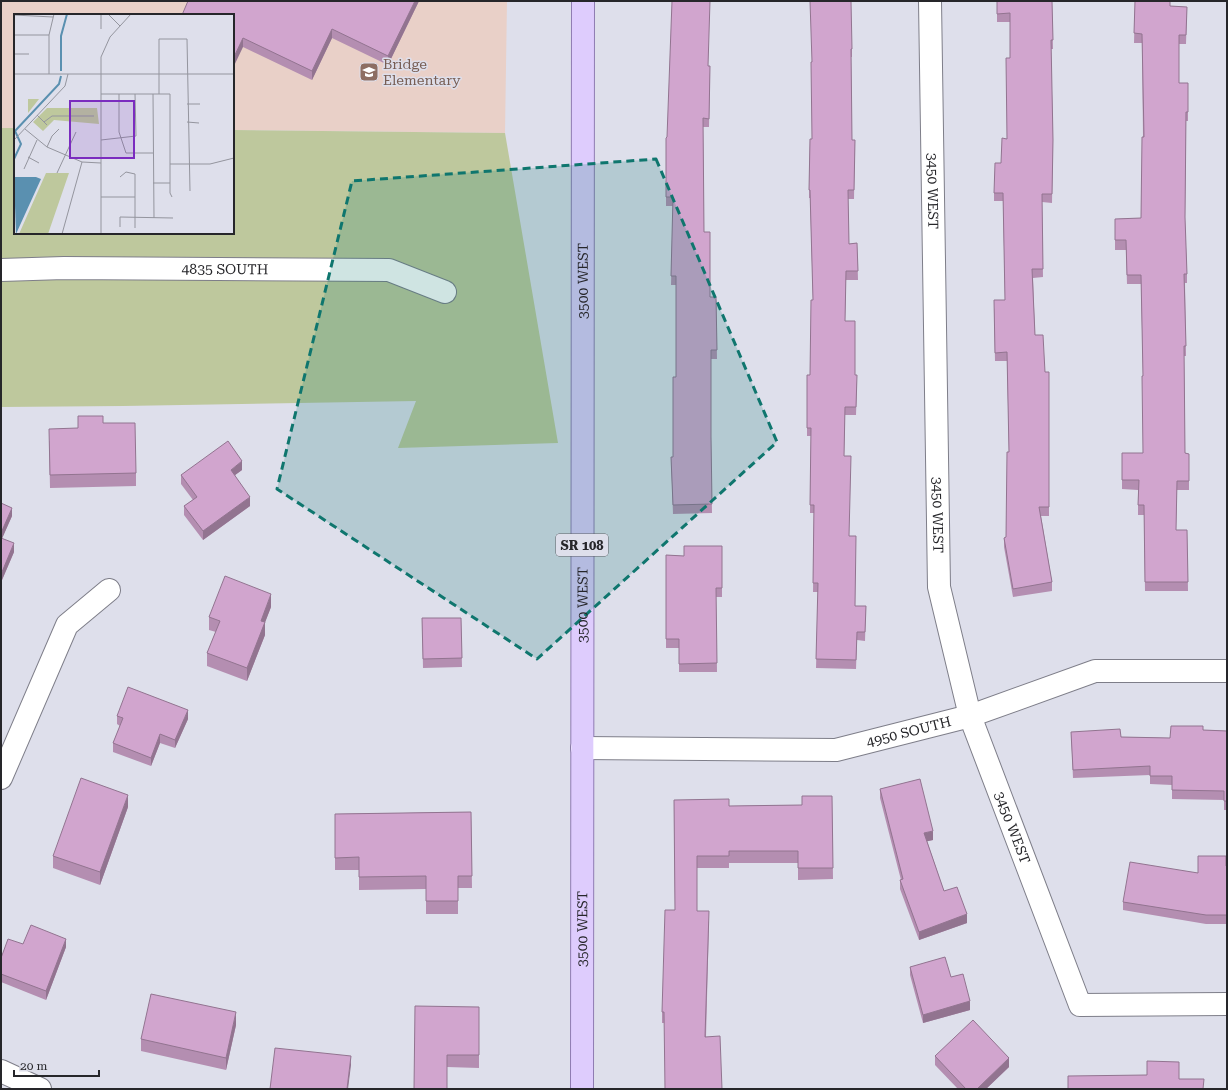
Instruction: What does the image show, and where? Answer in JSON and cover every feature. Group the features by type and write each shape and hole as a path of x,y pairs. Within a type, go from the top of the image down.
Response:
{"main road":[{"name":"3500 WEST","path":"582,1089 583,1"}],"street":[{"name":"3450 WEST","path":"930,1 939,586 970,716 1080,1005 1227,1004"},
{"name":"4835 SOUTH","path":"1,270 72,268 389,270 445,292"},
{"path":"1,778 67,625 109,590"},
{"name":"4950 SOUTH","path":"582,748 836,750 970,716 1095,671 1227,671"},
{"path":"1,1071 40,1089"}],"highlighted area":[{"path":"656,159 777,442 537,659 277,489 352,181"}],"shaded area":[{"name":"Bridge Elementary","path":"1,1 507,1 505,133 234,130 234,14 14,14 14,128 1,128"}],"green space":[{"path":"1,128 14,128 14,234 234,234 234,130 505,133 558,443 398,448 416,401 1,407"}],"building":[{"name":"Bridge Elementary","path":"188,1 415,1 388,56 332,29 312,71 243,38 234,57 234,14 182,14"},
{"path":"672,1 710,1 708,66 710,66 709,119 703,118 704,232 710,232 710,297 716,297 717,350 711,350 712,504 673,505 671,457 673,457 673,377 676,377 676,276 671,276 673,197 666,197 666,138"},
{"path":"810,1 851,1 852,140 855,140 854,190 848,190 849,244 857,243 858,271 846,271 845,321 855,321 855,375 857,375 856,407 845,407 844,456 851,456 849,536 856,536 855,606 866,606 865,632 857,632 856,660 816,659 818,583 813,583 814,505 810,505 811,428 807,428 807,375 810,375 811,300 813,300 809,190 810,139 812,139"},
{"path":"997,1 1052,1 1052,194 1042,194 1043,269 1032,269 1035,335 1043,335 1045,372 1049,372 1049,507 1039,507 1052,582 1013,589 1004,538 1006,537 1007,452 1009,452 1007,352 995,353 994,300 1005,300 1003,193 994,193 995,163 1001,163 1002,138 1007,139 1006,58 1010,58 1010,13 997,14"},
{"path":"1135,1 1170,1 1170,6 1187,7 1186,35 1179,35 1179,83 1188,83 1188,112 1186,112 1185,217 1187,274 1184,274 1186,346 1184,346 1185,453 1189,454 1189,481 1177,481 1176,530 1187,530 1188,582 1145,582 1144,505 1138,505 1139,480 1122,480 1122,453 1143,453 1141,275 1127,275 1126,240 1115,240 1115,219 1141,218 1142,137 1144,137 1142,34 1134,33"},
{"path":"78,416 103,416 103,423 135,423 136,473 50,475 49,429 78,428"},
{"path":"228,441 242,461 231,470 250,497 203,531 184,506 197,497 181,475"},
{"path":"1,503 12,508 1,533"},
{"path":"1,538 14,543 2,572 1,572"},
{"path":"684,546 722,546 722,588 716,588 717,663 679,664 679,639 666,639 666,555 684,556"},
{"path":"225,576 271,594 261,621 265,622 247,668 207,653 220,621 209,617"},
{"path":"422,618 461,618 462,658 423,659"},
{"path":"128,687 188,710 175,740 160,734 151,758 113,743 123,718 117,716"},
{"path":"1171,726 1203,726 1203,730 1227,731 1227,801 1224,801 1224,791 1172,790 1172,776 1150,776 1150,766 1073,770 1071,732 1120,729 1121,737 1170,738"},
{"path":"81,778 128,795 100,872 53,856"},
{"path":"920,779 933,831 924,833 944,891 957,887 967,914 919,932 900,880 903,879 880,789"},
{"path":"802,796 832,796 833,868 798,868 798,851 729,851 729,856 697,856 697,911 709,911 705,1037 720,1036 722,1089 665,1089 664,1012 662,1012 665,910 675,910 674,800 729,799 729,806 802,805"},
{"path":"471,812 472,876 458,876 458,901 426,901 426,876 359,877 359,857 335,858 335,814"},
{"path":"1198,856 1226,856 1227,915 1206,915 1123,902 1130,862 1198,873"},
{"path":"31,925 66,939 46,991 1,974 1,958 8,939 23,944"},
{"path":"945,957 951,977 963,974 970,1001 923,1015 910,967"},
{"path":"151,994 236,1012 226,1058 141,1039"},
{"path":"415,1006 479,1007 479,1055 447,1055 447,1089 414,1089"},
{"path":"973,1020 1009,1058 977,1089 966,1089 935,1056"},
{"path":"275,1048 351,1056 347,1089 270,1089"},
{"path":"1147,1061 1179,1062 1179,1079 1204,1079 1203,1089 1068,1089 1068,1076 1147,1075"}],"place":[{"name":"Bridge Elementary","path":"369,72"}]}
